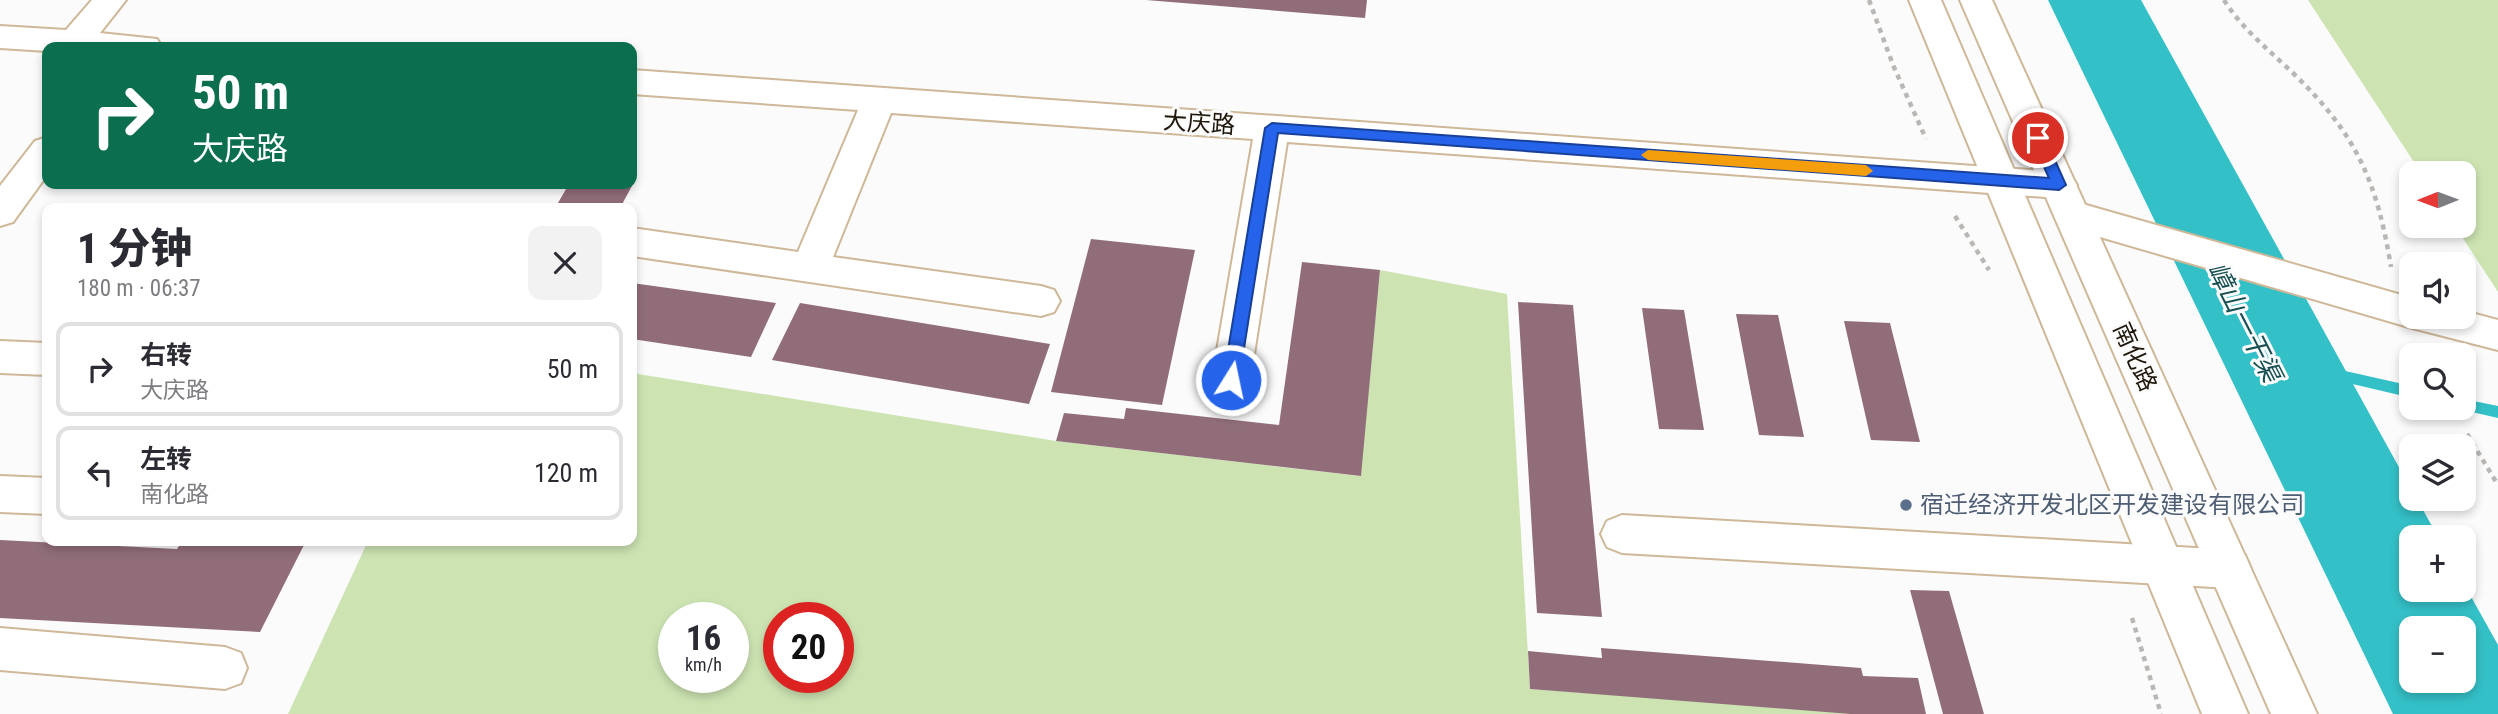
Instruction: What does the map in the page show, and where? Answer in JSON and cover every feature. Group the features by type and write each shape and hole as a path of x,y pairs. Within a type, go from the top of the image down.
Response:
{"street":[{"path":"0,37 74,42 110,0"},
{"path":"1926,0 2225,714"},
{"name":"南化路","path":"1976,0 2076,207 2294,714"},
{"name":"大庆路","path":"637,82 2001,180 2076,207 2399,309"},
{"path":"810,268 879,100"},
{"path":"1231,380 1272,128"},
{"path":"0,212 42,157"},
{"path":"637,243 1041,301"},
{"name":"大庆路","path":"2475,329 2498,335"},
{"path":"0,357 42,359"},
{"path":"0,494 42,496"},
{"path":"1622,534 2230,569"},
{"path":"0,649 225,668"}],"path":[{"path":"1869,0 1893,65 1943,176 1956,222 1979,252 1992,275"},
{"path":"2224,0 2231,14 2253,39 2316,98 2357,150 2399,272"},
{"path":"2476,449 2498,485"},
{"path":"2114,562 2161,714"}],"green space":[{"path":"2308,0 2498,0 2498,292 2476,258 2476,252 2472,252 2463,238 2476,238 2476,161 2413,161"},
{"path":"1380,270 1507,294 1530,689 1885,714 288,714 366,546 637,546 637,374 1056,441 1360,476"}],"water":[{"name":"嶂山一干渠","path":"2048,0 2141,0 2399,467 2399,511 2424,511 2431,525 2399,525 2399,602 2474,602 2498,645 2498,714 2393,714"}],"building":[{"path":"1146,0 1367,0 1365,18"},
{"path":"566,189 630,189 623,203 558,203"},
{"path":"1091,239 1195,250 1162,405 1051,392"},
{"path":"1302,262 1380,270 1361,476 1056,441 1064,413 1124,419 1126,408 1279,425"},
{"path":"637,284 776,303 751,357 637,340"},
{"path":"1518,302 1573,305 1602,617 1537,613"},
{"path":"800,303 1050,344 1029,404 772,360"},
{"path":"1642,308 1684,310 1704,430 1659,429"},
{"path":"1736,314 1778,315 1804,437 1759,435"},
{"path":"1844,321 1890,323 1920,442 1871,440"},
{"path":"0,540 42,542 42,546 177,549 179,546 303,546 260,632 0,618"},
{"path":"1910,590 1949,591 1984,714 1943,714"},
{"path":"1601,648 1861,668 1863,676 1918,678 1926,714 1851,714 1530,689 1528,651 1602,658"}],"waterway":[{"path":"2332,374 2399,389"},
{"path":"2476,407 2498,412"}],"slow traffic":[{"path":"1648,155 1866,171"}],"place":[{"name":"宿迁经济开发北区开发建设有限公司","path":"1906,505"}],"route":[{"path":"1231,380 1272,128 2059,185 2038,138"}]}
